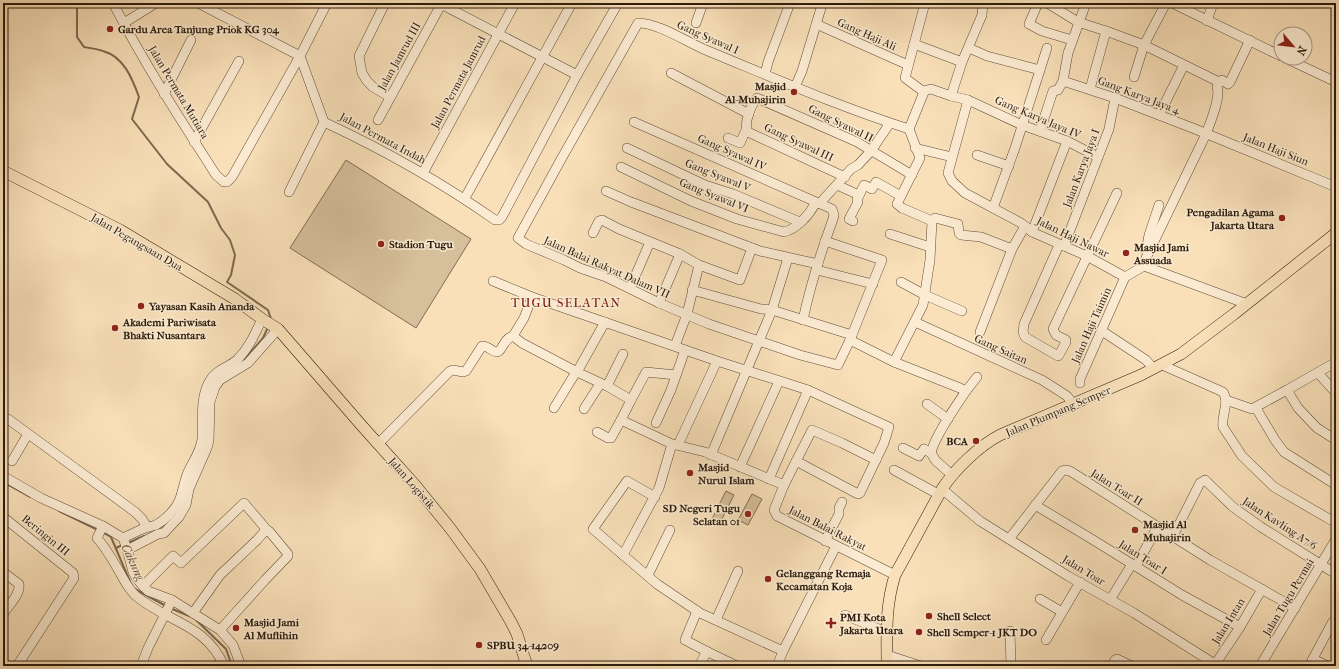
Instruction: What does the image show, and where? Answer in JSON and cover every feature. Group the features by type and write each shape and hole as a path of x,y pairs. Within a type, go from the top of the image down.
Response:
{"main road":[{"name":"Jalan Pegangsaan Dua","path":"3,171 120,230 235,299 270,324"},
{"name":"Jalan Plumpang Semper","path":"887,660 886,632 889,598 895,575 940,491 952,475 970,457 993,439 1090,398 1158,367 1194,345 1336,233"},
{"name":"Jalan Logistik","path":"270,324 420,491 450,528 480,569 511,622 517,634 527,666"}],"street":[{"name":"Jalan Permata Mutiara","path":"114,3 164,94 216,176 221,181 227,182 232,177 300,56"},
{"path":"124,23 156,3"},
{"path":"198,3 300,56 328,3"},
{"path":"385,3 359,56 362,74 367,81 373,87 390,97"},
{"path":"441,3 577,75"},
{"name":"Jalan Jamrud III","path":"378,120 441,3"},
{"name":"Jalan Permata Jamrud","path":"423,173 515,3"},
{"path":"572,3 465,198 495,220 499,220 502,217 577,75 618,3"},
{"path":"696,23 703,3"},
{"path":"765,74 790,3"},
{"path":"795,87 805,64 821,6 817,3"},
{"path":"925,3 905,78 923,92 909,129 920,158 897,202 900,207 932,221"},
{"path":"951,96 962,62 982,15 983,3"},
{"path":"1038,3 1029,24 1042,31 1072,40"},
{"path":"1047,3 1078,22 1144,45 1219,82 1222,80 1228,84 1250,40"},
{"path":"1040,131 1053,91 1059,89 1063,81 1068,53 1086,3"},
{"path":"1134,77 1144,45 1166,3"},
{"path":"1172,3 1273,52"},
{"path":"1207,21 1213,3"},
{"name":"Gang Syawal I","path":"518,239 637,24 660,28 706,50 795,87 909,129"},
{"name":"Gang Haji Ali","path":"816,24 908,65"},
{"path":"1090,88 1106,31"},
{"path":"164,94 191,40"},
{"path":"914,44 962,62"},
{"path":"969,48 987,56 1040,70"},
{"path":"994,208 1047,48"},
{"name":"Jalan Permata Indah","path":"300,56 324,122 369,143 465,198"},
{"path":"194,142 239,61"},
{"path":"1158,115 1184,65"},
{"path":"1302,66 1336,82"},
{"path":"670,73 749,114 746,128 740,143 728,138"},
{"name":"Gang Karya Jaya 4","path":"1063,81 1090,88 1206,134"},
{"path":"1125,277 1145,262 1206,134 1214,113 1219,92 1217,87 1219,82"},
{"name":"Gang Karya Jaya IV","path":"923,92 931,89 968,100 1022,125 1067,141 1098,156"},
{"name":"Gang Syawal II","path":"749,114 757,98 857,142 912,175"},
{"name":"Jalan Karya Jaya I","path":"1088,256 1053,329 1056,335 1066,340 1059,355 1056,355 1025,337 1023,332 1024,324 1061,245 1109,129 1115,98"},
{"name":"Jalan Haji Nawar","path":"968,100 948,172 952,181 965,193 994,208 1028,229 1088,256 1125,277"},
{"path":"289,192 324,122"},
{"name":"Gang Syawal IV","path":"634,122 832,209 834,214 826,241"},
{"name":"Gang Syawal VI","path":"621,167 691,201 757,225 784,232 790,231 810,213 815,204 820,203 838,185 850,170 871,151 890,123"},
{"name":"Gang Syawal III","path":"746,128 748,132 845,177"},
{"name":"Jalan Haji Siun","path":"1206,134 1336,187"},
{"path":"980,332 1012,249 1028,229 1067,141"},
{"name":"Gang Syawal V","path":"627,148 705,185 737,196 800,222"},
{"path":"915,148 952,157"},
{"path":"977,155 1009,166"},
{"path":"853,221 849,219 858,202 857,200 864,185 872,188 876,182 901,196"},
{"path":"838,185 859,195"},
{"path":"606,191 752,248 873,284"},
{"path":"1088,256 1117,193"},
{"path":"1145,262 1149,235 1159,205"},
{"path":"932,221 935,218 958,224 959,233 961,235 980,237 1012,249"},
{"path":"593,232 599,221 602,220 680,254 699,265 741,280 752,248"},
{"path":"894,362 923,305 932,221"},
{"path":"890,234 930,247"},
{"name":"Jalan Balai Rakyat Dalam VII","path":"518,239 580,268 606,277 659,303 709,324 800,355 838,365 851,338"},
{"path":"803,320 817,267 826,241 882,260 851,338"},
{"path":"630,288 650,242"},
{"path":"659,303 680,254"},
{"path":"710,455 772,310 788,258"},
{"path":"1145,262 1247,304"},
{"path":"675,346 687,314 699,265"},
{"name":"Jalan Haji Taimin","path":"1080,383 1080,379 1125,277"},
{"path":"493,280 532,297 717,361 808,390 888,427 876,460 861,492 858,494 796,461"},
{"path":"902,282 925,295 962,311"},
{"path":"692,290 762,309 772,310 803,320 851,338 894,362 954,384 966,392"},
{"path":"378,444 450,371 466,371 482,346 486,346 497,353 500,352 506,340 513,336 524,318 532,297"},
{"path":"554,408 577,372 605,322"},
{"name":"Gang Saitan","path":"915,322 1042,380 1067,396 1073,404"},
{"path":"123,539 147,527 156,525 172,512 180,500 184,480 201,446 203,432 203,403 205,390 209,382 214,374 235,361 270,324"},
{"path":"127,549 158,534 164,533 179,517 186,505 189,489 209,441 210,402 215,387 220,380 248,363 270,324"},
{"path":"1102,332 1158,367 1223,392 1226,400 1222,421 1223,427 1245,460 1280,491 1336,523"},
{"path":"513,336 522,343 632,400"},
{"path":"656,423 668,398 685,350"},
{"path":"584,409 603,385 622,354"},
{"path":"625,552 655,497 675,445 717,361"},
{"path":"1226,400 1248,409 1256,408 1336,362"},
{"path":"597,432 611,438 646,372 676,375"},
{"path":"1318,373 1336,393"},
{"path":"931,453 934,444 948,419 977,377"},
{"path":"740,467 778,381"},
{"path":"769,479 808,390"},
{"path":"1287,390 1298,408 1317,428 1336,440"},
{"path":"927,404 948,419"},
{"path":"1256,408 1284,452 1336,485"},
{"path":"8,419 135,512 147,527"},
{"path":"621,420 675,445 710,455 784,485 812,430 876,460"},
{"path":"12,461 28,434"},
{"path":"903,448 919,456 924,450 931,453 936,461 952,475"},
{"name":"Jalan Toar","path":"894,470 940,491 980,521 1134,613 1216,665"},
{"name":"Jalan Toar II","path":"1009,539 1062,471 1065,470 1158,526 1210,560 1295,608"},
{"path":"3,476 41,498 123,539 133,572 143,586 148,591 171,601 220,630 233,645 241,666"},
{"name":"Jalan Kavling A7/6","path":"1173,536 1200,483 1205,480 1232,507 1261,527 1321,564"},
{"path":"655,497 627,481 593,529 625,552 648,576 697,611 783,650"},
{"name":"Jalan Balai Rakyat","path":"784,485 774,510 775,514 895,575"},
{"path":"825,540 840,513 839,508 842,502"},
{"path":"143,586 173,556 181,563 244,503 288,554 288,556 220,630"},
{"name":"Jalan Toar I","path":"1035,505 1182,595 1240,627"},
{"name":"Beringin III","path":"3,517 73,573 74,578 72,584 50,614 17,666"},
{"path":"1110,600 1158,526"},
{"path":"101,529 97,538 110,555 128,588 137,597 188,626 201,636 210,645 224,666"},
{"path":"193,613 220,575 267,530"},
{"path":"648,576 670,530"},
{"name":"Jalan Tugu Permai","path":"1265,665 1295,608 1336,540"},
{"path":"777,666 783,650 836,546"},
{"path":"1321,564 1336,574"},
{"path":"716,620 738,571"},
{"path":"3,572 18,584 19,589 3,614"},
{"path":"1046,640 1080,582"},
{"name":"Jalan Intan","path":"1216,665 1262,589"},
{"path":"1040,599 1062,612"},
{"path":"141,666 163,613 171,601"},
{"path":"697,611 685,640 707,653 737,666"},
{"path":"844,615 886,632"},
{"path":"1328,666 1311,662 1332,623 1336,619"},
{"path":"1010,631 1011,666"},
{"path":"699,666 707,653"},
{"path":"1112,666 1118,659 1132,666"},
{"path":"887,660 921,666"}],"shaded area":[{"name":"Stadion Tugu","path":"346,160 471,239 416,328 290,248"},
{"path":"726,491 734,495 720,523 712,519"},
{"path":"752,494 762,499 748,525 738,520"}],"waterway":[{"path":"77,3 77,37 84,47 103,51 110,54 122,63 130,76 139,97 132,119 167,164 208,202 221,228 230,240 235,255 231,275 227,282 268,310 271,319"},
{"path":"244,360 263,338 268,327"},
{"name":"Cakung","path":"3,482 30,497"},
{"name":"Cakung","path":"59,511 98,530"},
{"path":"157,530 166,523"},
{"name":"Cakung","path":"102,532 111,537 131,584"},
{"path":"128,543 144,536"},
{"name":"Cakung","path":"116,548 122,545"},
{"name":"Cakung","path":"133,588 166,606"},
{"name":"Cakung","path":"170,608 194,618 226,649 232,666"}],"place":[{"name":"Gardu Area Tanjung Priok KG 304","path":"110,29"},
{"name":"Masjid Al-Muhajirin","path":"794,92"},
{"name":"Pengadilan Agama Jakarta Utara","path":"1282,218"},
{"name":"Stadion Tugu","path":"381,244"},
{"name":"Masjid Jami Assuada","path":"1126,253"},
{"name":"Yayasan Kasih Ananda","path":"141,306"},
{"name":"Akademi Pariwisata Bhakti Nusantara","path":"115,328"},
{"name":"BCA","path":"976,441"},
{"name":"Masjid Nurul Islam","path":"690,473"},
{"name":"SD Negeri Tugu Selatan 01","path":"748,514"},
{"name":"Masjid Al Muhajirin","path":"1135,530"},
{"name":"Gelanggang Remaja Kecamatan Koja","path":"768,579"},
{"name":"Shell Select","path":"929,616"},
{"name":"PMI Kota Jakarta Utara","path":"831,623"},
{"name":"Masjid Jami Al Muflihin","path":"236,628"},
{"name":"Shell Semper-1 JKT DO","path":"919,632"},
{"name":"SPBU 34-14209","path":"479,645"}],"district":[{"name":"TUGU SELATAN","path":"566,302"}]}
